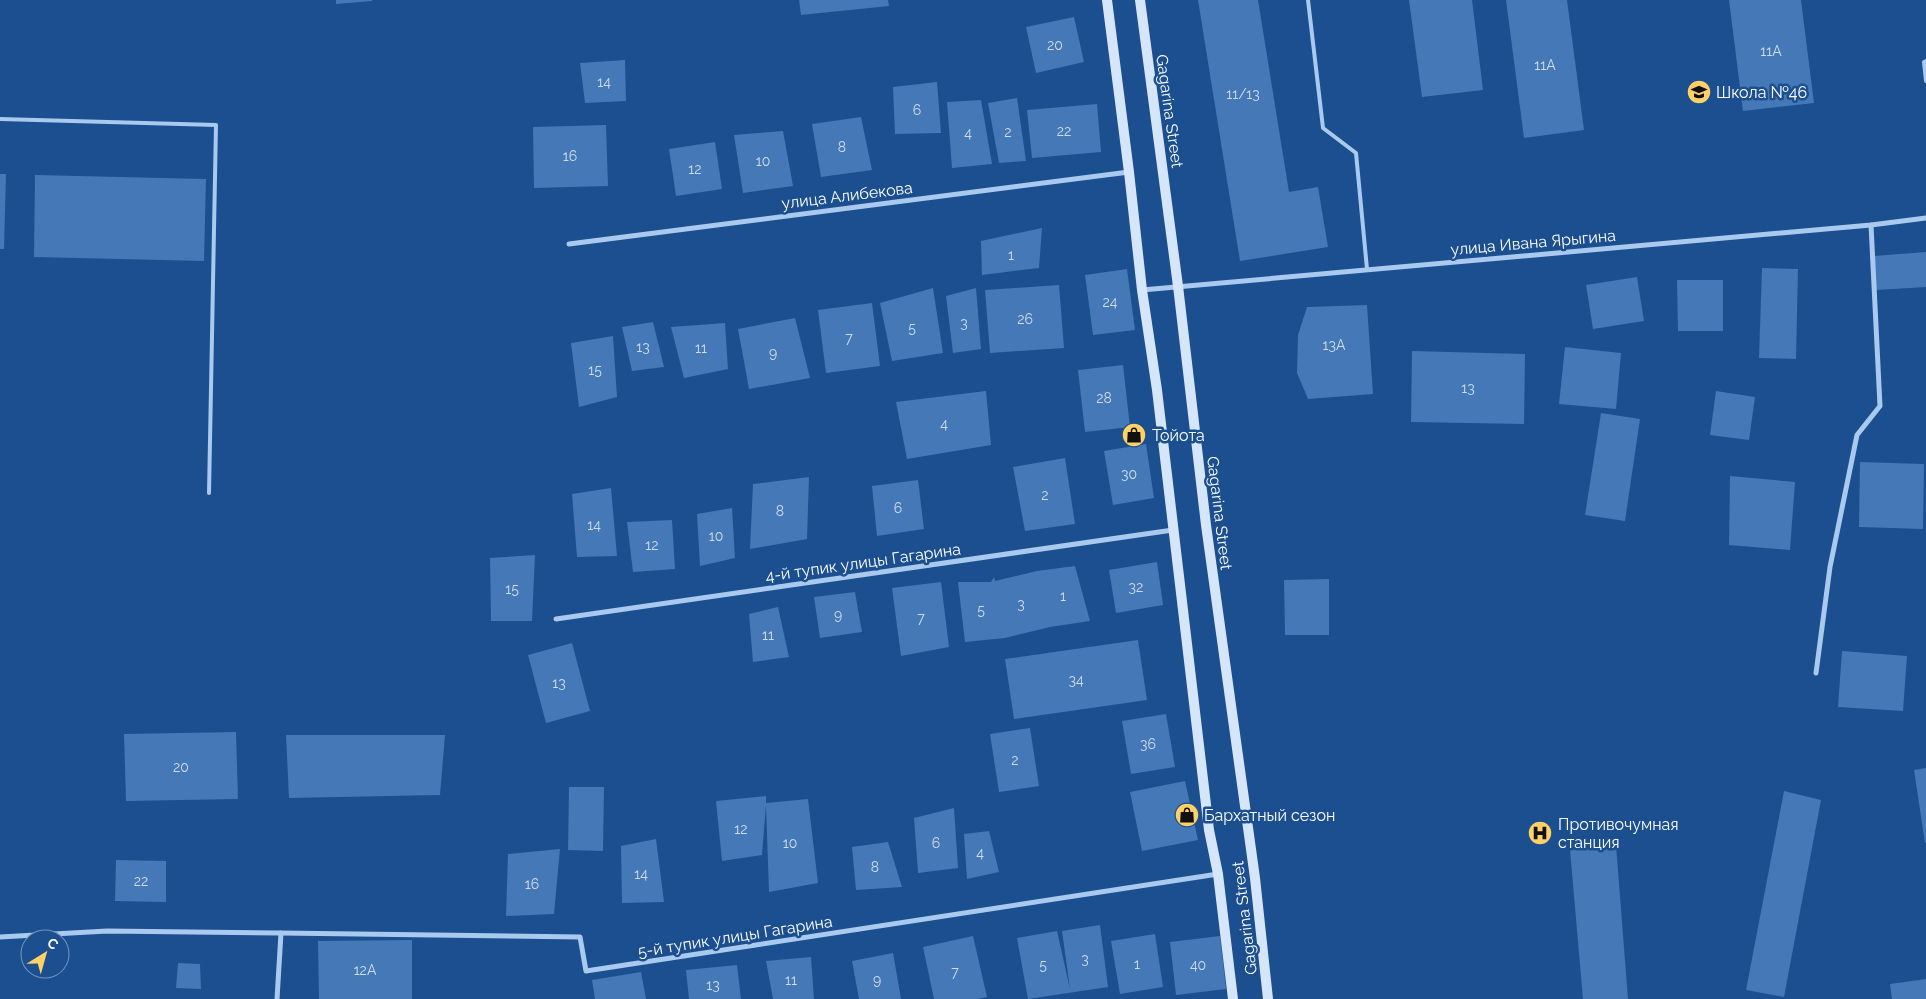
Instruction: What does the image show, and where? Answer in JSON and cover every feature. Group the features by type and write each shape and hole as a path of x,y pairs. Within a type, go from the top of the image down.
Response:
{"main road":[{"name":"Gagarina Street","path":"1107,0 1142,290 1157,390 1209,830 1218,874 1233,999"},
{"name":"Gagarina Street","path":"1140,0 1178,286 1206,525 1255,878 1268,999"}],"street":[{"name":"улица Алибекова","path":"569,244 1129,172"},
{"name":"улица Ивана Ярыгина","path":"1142,290 1871,225 1926,218"},
{"path":"1816,673 1830,567 1857,435 1880,406 1871,225"},
{"name":"4-й тупик улицы Гагарина","path":"556,619 1173,530"},
{"name":"5-й тупик улицы Гагарина","path":"282,933 580,937 586,971 1218,874"},
{"path":"0,937 107,931 282,933 278,999"}],"lane":[{"path":"1308,0 1323,128 1356,153 1367,270"},
{"path":"1926,61 1924,62 1926,81"},
{"path":"0,119 216,125 208,493"}],"building":[{"path":"336,0 372,0 372,1 336,4"},
{"path":"799,0 888,0 889,6 801,15"},
{"path":"1198,0 1258,0 1289,192 1318,187 1328,247 1240,261"},
{"path":"1409,0 1472,0 1483,90 1422,97"},
{"path":"1506,0 1567,0 1584,130 1524,138"},
{"path":"1729,0 1801,0 1814,103 1743,111"},
{"path":"1074,17 1084,62 1036,73 1026,27"},
{"path":"625,60 626,101 585,103 580,63"},
{"path":"937,82 941,133 895,134 893,87"},
{"path":"1017,98 1026,161 999,163 988,103"},
{"path":"981,100 992,164 952,168 947,102"},
{"path":"1097,104 1101,152 1032,158 1027,110"},
{"path":"861,117 872,170 821,177 812,124"},
{"path":"606,125 608,186 534,188 533,127"},
{"path":"783,131 793,186 743,193 734,135"},
{"path":"715,142 722,189 676,196 669,149"},
{"path":"0,174 6,174 4,249 0,249"},
{"path":"35,175 206,179 204,261 34,257"},
{"path":"1042,228 1039,268 982,275 981,241"},
{"path":"1926,252 1926,287 1876,290 1874,256"},
{"path":"1762,268 1798,269 1796,359 1759,358"},
{"path":"1127,269 1135,330 1093,335 1085,275"},
{"path":"1637,277 1644,321 1593,329 1586,285"},
{"path":"1677,280 1723,280 1723,331 1678,331"},
{"path":"1059,285 1064,348 990,353 985,290"},
{"path":"933,288 943,353 892,361 880,303"},
{"path":"976,288 981,349 953,353 946,296"},
{"path":"872,303 880,366 826,373 818,310"},
{"path":"1367,305 1373,394 1308,399 1297,373 1298,335 1307,307"},
{"path":"795,318 810,378 749,389 738,329"},
{"path":"653,322 664,367 632,371 622,327"},
{"path":"725,323 728,369 684,378 671,327"},
{"path":"613,336 617,397 579,407 571,343"},
{"path":"1565,347 1621,353 1616,409 1559,404"},
{"path":"1412,351 1525,354 1524,424 1411,422"},
{"path":"1123,365 1130,427 1085,432 1078,370"},
{"path":"986,391 991,445 907,459 896,402"},
{"path":"1716,391 1755,397 1749,440 1710,435"},
{"path":"1601,413 1640,419 1625,521 1585,515"},
{"path":"1146,444 1154,498 1113,505 1104,451"},
{"path":"1065,458 1075,524 1025,531 1013,467"},
{"path":"1860,462 1924,464 1923,529 1859,527"},
{"path":"1730,476 1795,482 1790,550 1729,545"},
{"path":"809,477 807,539 750,549 753,484"},
{"path":"918,480 924,529 877,536 872,486"},
{"path":"611,488 617,556 577,557 572,494"},
{"path":"732,508 735,558 700,566 697,514"},
{"path":"672,520 675,569 633,572 627,522"},
{"path":"535,555 532,621 491,621 490,558"},
{"path":"1157,562 1163,605 1116,613 1109,570"},
{"path":"1075,566 1090,621 1050,627 1005,638 965,642 958,582 991,582 994,577 995,581 1037,571"},
{"path":"1329,579 1329,635 1285,635 1284,580"},
{"path":"941,582 949,647 901,656 892,588"},
{"path":"855,592 862,632 820,638 814,597"},
{"path":"778,607 789,657 753,662 749,614"},
{"path":"1138,640 1147,700 1014,719 1005,659"},
{"path":"572,643 590,711 546,723 528,655"},
{"path":"1842,651 1907,656 1903,711 1838,707"},
{"path":"1166,714 1175,767 1131,774 1122,721"},
{"path":"1030,728 1039,786 999,792 990,734"},
{"path":"236,732 238,799 126,801 124,734"},
{"path":"286,735 445,735 440,795 289,798"},
{"path":"1926,768 1926,843 1925,843 1914,770"},
{"path":"1185,781 1198,840 1142,851 1130,792"},
{"path":"569,787 604,787 603,851 568,850"},
{"path":"1784,791 1821,800 1784,997 1746,990"},
{"path":"766,796 766,803 808,799 818,883 769,892 766,805 762,855 722,861 716,801"},
{"path":"954,808 958,868 918,873 914,818"},
{"path":"989,831 999,872 967,879 964,834"},
{"path":"656,839 664,902 622,903 621,846"},
{"path":"888,842 902,887 856,890 852,847"},
{"path":"1616,845 1628,999 1583,999 1570,850"},
{"path":"560,849 554,914 506,916 508,854"},
{"path":"116,860 166,861 166,902 115,901"},
{"path":"1100,925 1108,987 1028,999 1017,938 1057,931 1070,989 1062,931"},
{"path":"1155,934 1163,987 1120,994 1111,941"},
{"path":"973,936 987,997 977,999 934,999 923,947"},
{"path":"1220,936 1226,989 1176,995 1170,942"},
{"path":"412,940 412,999 319,999 318,941"},
{"path":"893,953 901,999 859,999 852,961"},
{"path":"811,957 814,999 773,999 766,961"},
{"path":"178,963 200,964 201,989 176,988"},
{"path":"737,965 741,999 689,999 686,970"},
{"path":"641,972 646,999 595,999 592,980"},
{"path":"1926,979 1926,999 1892,999 1890,984"}],"place":[{"name":"Школа №46","path":"1699,92"},
{"name":"Тойота","path":"1134,435"},
{"name":"Бархатный сезон","path":"1187,815"},
{"name":"Противочумная станция","path":"1540,833"}]}
